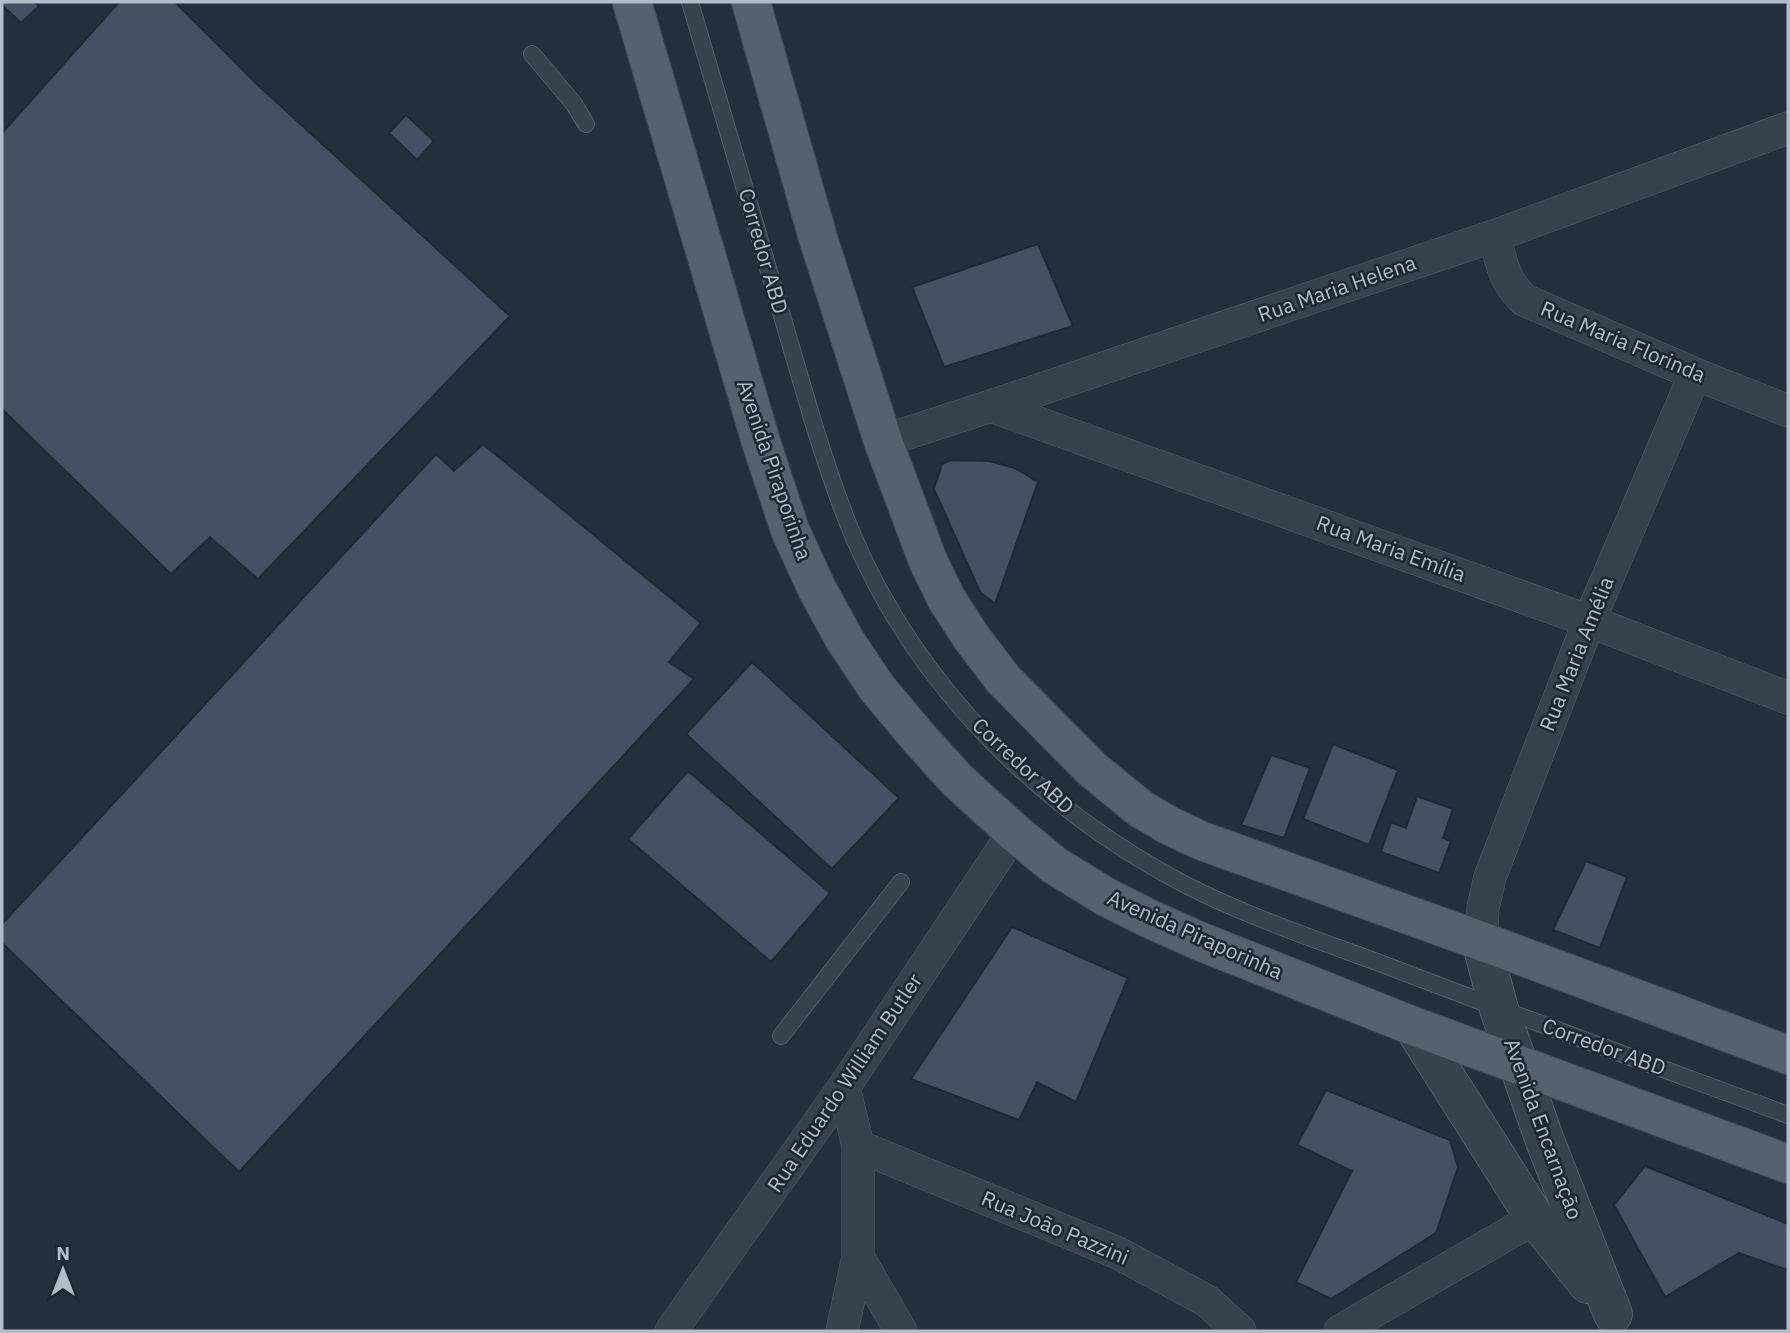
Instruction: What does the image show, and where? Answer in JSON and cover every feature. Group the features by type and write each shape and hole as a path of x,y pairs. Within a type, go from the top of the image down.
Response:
{"main road":[{"name":"Avenida Piraporinha","path":"632,2 761,442 790,530 817,589 845,640 877,688 957,780 1054,865 1106,897 1150,919 1413,1026 1788,1164"},
{"path":"751,2 822,250 883,441 928,561 952,608 1003,680 1093,770 1141,809 1168,825 1202,841 1788,1055"}],"street":[{"name":"Rua Maria Helena","path":"883,441 1494,236 1788,128"},
{"name":"Rua Maria Florinda","path":"1494,236 1505,276 1524,300 1788,411"},
{"name":"Rua Maria Amélia","path":"1481,941 1483,908 1490,877 1589,621 1695,374"},
{"name":"Rua Maria Emília","path":"991,406 1589,621 1788,698"},
{"name":"Rua Eduardo William Butler","path":"671,1331 844,1087 1014,832"},
{"name":"Avenida Encarnação","path":"1481,941 1499,1009 1545,1141 1618,1323"},
{"name":"Avenida Encarnação","path":"1413,1026 1535,1218 1618,1323"},
{"path":"842,1331 858,1257 858,1146 844,1087"},
{"name":"Rua João Pazzini","path":"858,1146 1118,1252 1207,1301 1240,1331"},
{"path":"1340,1331 1535,1218"},
{"path":"858,1257 901,1331"}],"lane":[{"name":"Corredor ABD","path":"690,2 832,483 854,540 881,593 914,645 950,694 990,740 1034,782 1081,820 1131,854 1184,884 1240,909 1499,1009 1788,1115"},
{"path":"532,54 574,104 586,124"},
{"path":"781,1036 901,882"}],"building":[{"path":"2,2 35,2 39,6 21,23"},
{"path":"119,2 175,2 260,87 510,316 258,579 210,537 171,574 2,409 2,133"},
{"path":"406,115 434,141 417,160 389,133"},
{"path":"1038,244 1073,326 944,367 912,287"},
{"path":"483,444 701,623 669,662 694,679 239,1172 2,943 2,924 436,454 454,471"},
{"path":"951,460 989,461 1015,468 1038,482 995,604 980,592 934,489 942,464"},
{"path":"752,662 899,798 832,869 686,734"},
{"path":"1333,744 1398,770 1369,845 1303,819"},
{"path":"1271,755 1310,768 1284,838 1241,825"},
{"path":"688,771 830,893 771,962 628,839"},
{"path":"1417,796 1453,809 1443,838 1451,841 1439,873 1381,852 1391,822 1406,828"},
{"path":"1586,861 1627,877 1600,948 1553,930"},
{"path":"1012,927 1128,978 1076,1102 1037,1082 1019,1120 911,1079"},
{"path":"1326,1090 1450,1140 1458,1167 1436,1233 1331,1299 1296,1282 1352,1171 1297,1145"},
{"path":"1645,1166 1788,1224 1788,1270 1739,1253 1665,1297 1614,1205"}]}
